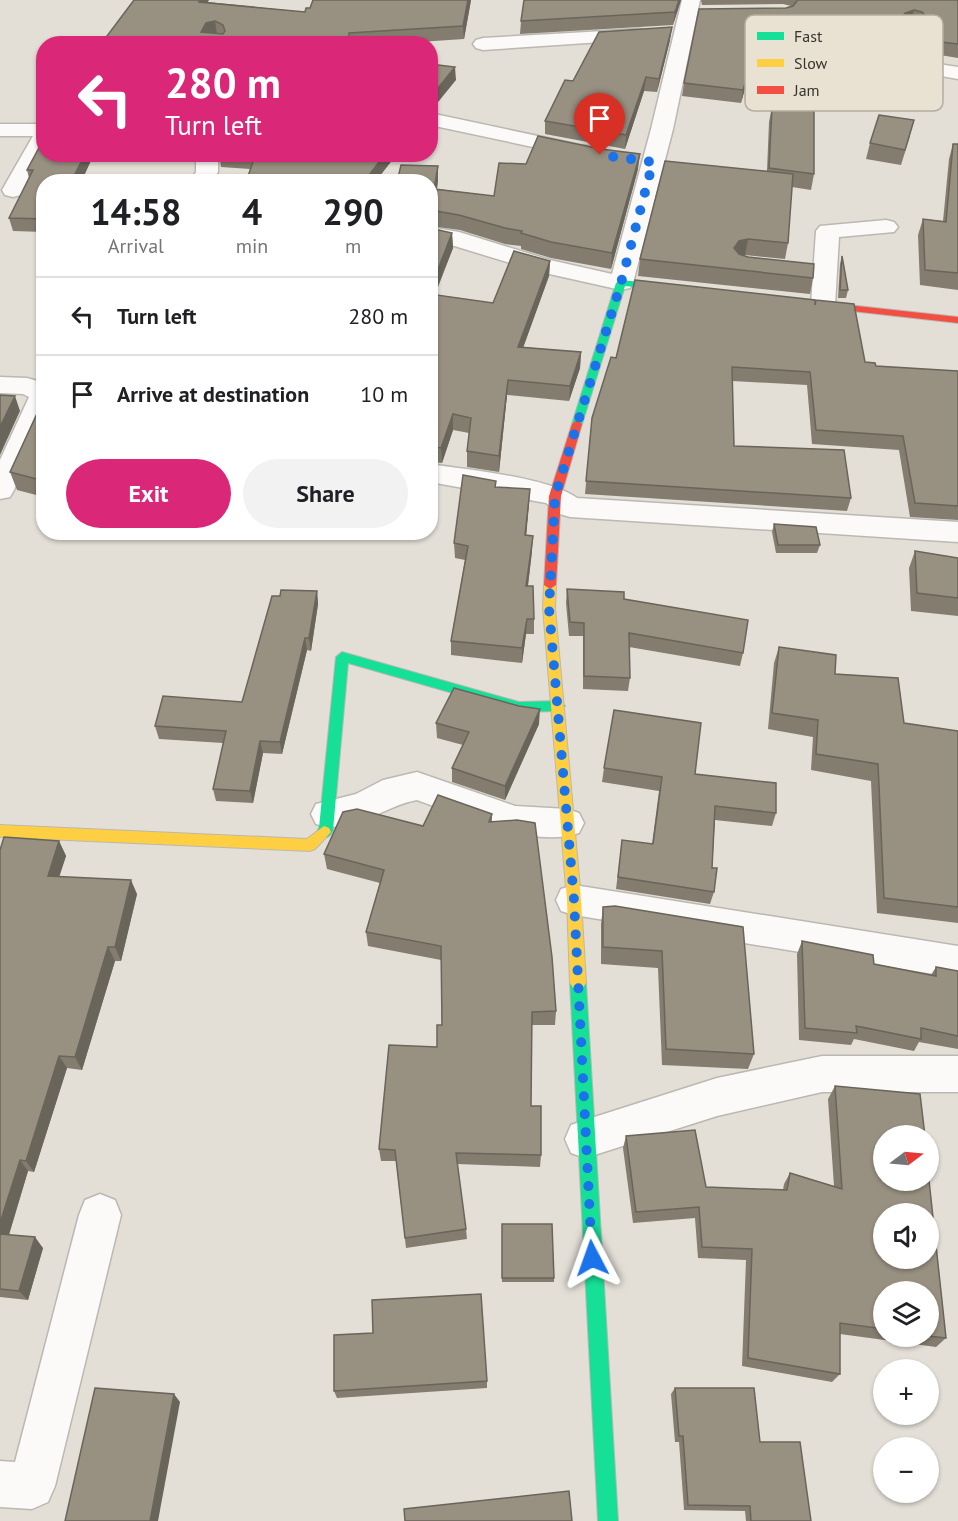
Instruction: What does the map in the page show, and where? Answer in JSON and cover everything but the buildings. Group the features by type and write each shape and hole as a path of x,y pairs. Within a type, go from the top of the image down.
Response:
{"street":[{"path":"483,44 712,13"},
{"path":"608,1521 585,1139 574,900 549,608 555,496 621,283 642,161 688,15"},
{"path":"943,71 958,73"},
{"path":"438,121 600,155"},
{"path":"0,130 36,130"},
{"path":"13,190 36,149"},
{"path":"823,305 814,270 828,231 886,227"},
{"path":"438,235 451,237 544,266 621,283 692,291"},
{"path":"799,303 958,320"},
{"path":"0,385 27,386 36,390"},
{"path":"0,490 36,411"},
{"path":"438,474 555,496 570,507 958,532"},
{"path":"0,831 310,845 327,830 342,657 519,707 558,706"},
{"path":"328,814 363,807 395,790 417,786 515,820 567,823"},
{"path":"574,900 958,963"},
{"path":"585,1139 717,1097 822,1074 958,1074"},
{"path":"0,1484 32,1486 100,1215"}],"traffic: fast":[{"path":"577,424 621,283 679,289"},
{"path":"324,832 342,657 519,707 558,706"},
{"path":"578,983 608,1521"}],"traffic: slow":[{"path":"550,585 549,608 574,900 578,983"},
{"path":"0,831 310,845 324,832"}],"traffic: jam":[{"path":"811,304 958,320"},
{"path":"550,585 555,496 577,424"}],"route":[{"path":"592,1258 574,900 549,608 553,518 555,496 621,283 653,162 600,155"}]}
